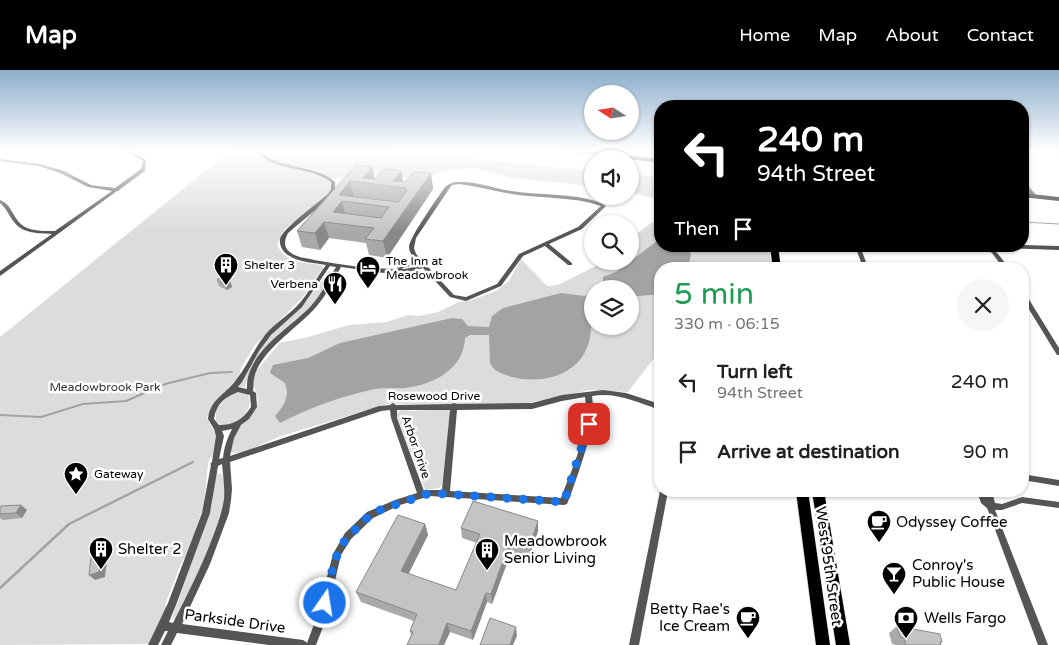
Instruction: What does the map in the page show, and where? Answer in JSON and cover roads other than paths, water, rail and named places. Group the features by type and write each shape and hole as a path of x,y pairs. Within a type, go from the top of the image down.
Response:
{"main road":[{"path":"1029,197 1059,199"},
{"name":"West 95th Street","path":"803,497 824,645"},
{"name":"West 95th Street","path":"819,497 843,645"}],"street":[{"path":"72,177 90,186 117,190"},
{"path":"0,274 133,177"},
{"path":"325,177 333,182 333,189 330,195 289,229 282,242 286,251 292,256 340,265 410,270 422,263"},
{"path":"451,184 482,185 512,192 588,201 604,206 580,228 546,244 521,256 499,285 466,299 452,296 412,252 412,241 446,188 451,184"},
{"path":"1029,189 1035,197"},
{"path":"0,201 6,205 18,224 23,227 57,233"},
{"path":"546,244 570,264"},
{"path":"1029,247 1059,248"},
{"path":"992,252 1002,260"},
{"path":"1002,252 1002,260"},
{"path":"232,391 260,345 305,300 329,264"},
{"path":"166,645 205,567 225,511 228,492 225,461 229,440 238,425 254,407 255,397 250,391 250,379 258,362 277,340 314,307 340,265"},
{"path":"1029,304 1059,353"},
{"path":"153,645 163,626 206,514 220,436 211,419 211,412 218,401 232,391 238,389 250,391"},
{"path":"311,645 321,619 334,562 348,536 370,515 421,495 446,493 564,502 590,419 591,404 588,394"},
{"name":"Rosewood Drive","path":"214,464 370,410 393,406 532,406 588,394 626,394 654,405"},
{"name":"Arbor Drive","path":"393,406 394,418 421,495"},
{"name":"Arbor Drive","path":"446,493 454,406"},
{"path":"217,428 238,425"},
{"path":"1029,478 1059,483"},
{"path":"634,645 663,497"},
{"path":"983,497 984,501 990,506 1043,645"},
{"path":"990,497 992,502 990,506"},
{"path":"990,506 1002,507 1022,500 1059,505"},
{"name":"Parkside Drive","path":"163,626 176,626 304,645"}],"waterway":[{"path":"1029,222 1059,224"},
{"path":"0,415 41,417 83,404 126,401 165,384 210,373 232,372"},
{"path":"0,588 69,524 193,462"}],"place":[{"name":"Shelter 3","path":"226,286"},
{"name":"The Inn at Meadowbrook","path":"368,289"},
{"name":"Verbena","path":"335,305"},
{"name":"Gateway","path":"76,495"},
{"name":"Odyssey Coffee","path":"879,543"},
{"name":"Shelter 2","path":"101,570"},
{"name":"Meadowbrook Senior Living","path":"487,571"},
{"name":"Conroy's Public House","path":"894,595"},
{"name":"Betty Rae's Ice Cream","path":"748,639"},
{"name":"Wells Fargo","path":"906,639"}],"park label":[{"name":"Meadowbrook Park","path":"105,387"}]}
